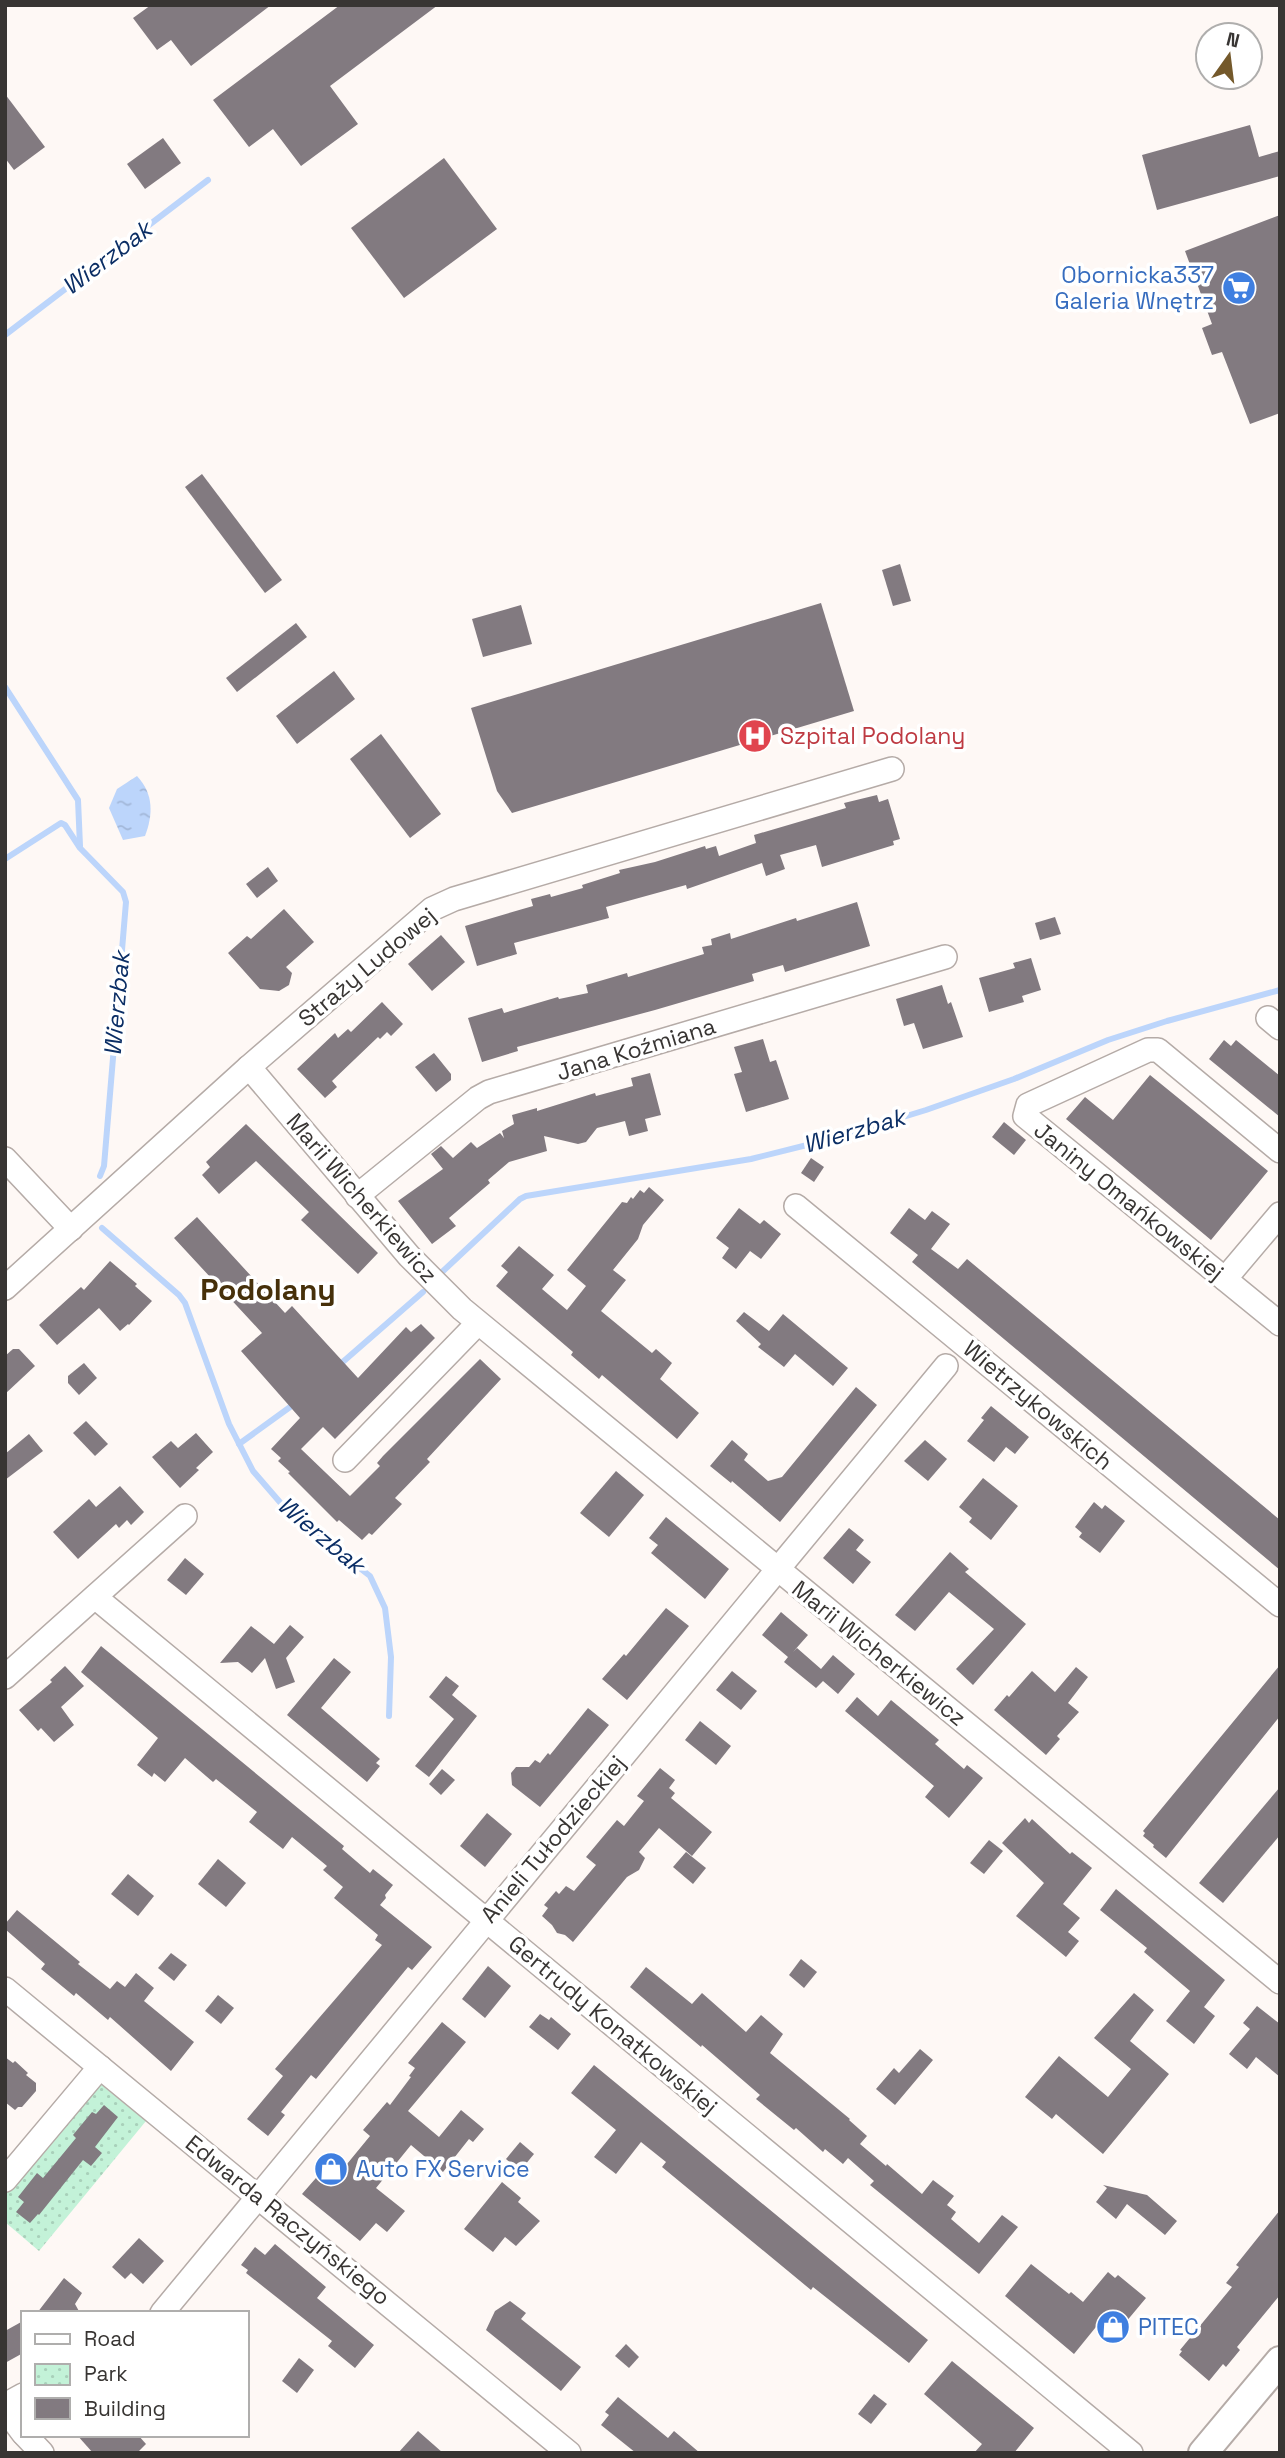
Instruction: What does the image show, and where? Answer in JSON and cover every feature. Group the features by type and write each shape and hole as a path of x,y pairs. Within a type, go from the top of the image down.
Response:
{"street":[{"name":"Straży Ludowej","path":"5,1288 249,1068 432,909 454,899 892,769"},
{"name":"Jana Koźmiana","path":"357,1196 489,1092 945,957"},
{"name":"Janiny Omańkowskiej","path":"1280,1151 1158,1050 1148,1050 1028,1104 1025,1116 1280,1324"},
{"name":"Marii Wicherkiewicz","path":"249,1068 409,1256 478,1323 1280,1983"},
{"path":"5,1158 71,1229"},
{"name":"Wietrzykowskich","path":"796,1206 1280,1605"},
{"path":"1225,1279 1280,1214"},
{"path":"345,1460 478,1323"},
{"name":"Anieli Tułodzieckiej","path":"164,2311 946,1366"},
{"path":"5,1677 185,1516"},
{"name":"Gertrudy Konatkowskiej","path":"95,1597 1131,2453"},
{"name":"Edwarda Raczyńskiego","path":"5,1989 569,2453"},
{"path":"5,2180 100,2067"},
{"path":"1203,2453 1280,2361"},
{"path":"21,2396 5,2407 21,2430"},
{"path":"27,2437 42,2453"}],"green space":[{"path":"99,2083 146,2121 39,2251 5,2222 5,2195"}],"water":[{"path":"137,776 147,790 150,820 145,836 123,840 109,808 117,789"}],"building":[{"path":"151,5 271,5 191,66 171,40 157,50 133,18"},
{"path":"340,5 438,5 330,86 358,124 301,166 273,129 249,147 213,100"},
{"path":"5,94 45,147 14,170 5,158"},
{"path":"1250,125 1259,157 1280,151 1280,176 1157,210 1142,155"},
{"path":"163,138 181,163 145,189 127,164"},
{"path":"444,158 497,229 404,298 351,228"},
{"name":"Obornicka337 Galeria Wnętrz","path":"1280,215 1280,413 1250,424 1222,352 1212,355 1202,328 1212,324 1185,251"},
{"path":"202,474 282,580 265,593 185,487"},
{"path":"900,564 911,601 893,606 882,570"},
{"path":"821,603 854,711 512,813 497,791 471,708"},
{"path":"521,605 532,644 483,657 472,619"},
{"path":"296,623 307,637 237,692 226,678"},
{"path":"334,671 355,699 297,744 276,716"},
{"path":"381,734 441,814 410,838 350,759"},
{"path":"877,795 879,802 888,799 900,839 893,841 894,845 822,867 816,845 780,855 785,869 766,876 762,863 687,889 686,885 606,907 609,918 514,943 517,954 477,966 465,926 533,906 531,899 550,894 551,897 583,888 582,885 620,873 619,870 705,846 706,849 716,846 719,856 756,843 754,835 846,808 844,803"},
{"path":"268,867 278,881 257,898 246,884"},
{"path":"857,902 870,946 785,972 783,965 752,974 754,981 517,1047 518,1051 482,1062 468,1018 502,1008 504,1013 558,997 559,999 588,993 586,985 627,973 628,977 704,954 702,947 712,945 711,939 730,933 731,939"},
{"path":"284,909 314,942 286,967 292,973 289,985 279,991 260,989 228,953 247,936 251,939"},
{"path":"1055,917 1061,934 1040,940 1035,923"},
{"path":"441,935 465,962 432,991 408,964"},
{"path":"1031,958 1041,990 1022,996 1024,1002 989,1012 979,978 1015,968 1013,963"},
{"path":"942,985 963,1037 923,1049 914,1023 904,1026 896,999"},
{"path":"382,1002 403,1024 391,1036 387,1032 380,1039 378,1037 332,1081 337,1087 325,1098 297,1069 335,1033 338,1038 348,1029 351,1032"},
{"path":"763,1039 770,1062 776,1060 789,1099 746,1112 734,1074 742,1072 734,1047"},
{"path":"1224,1040 1231,1046 1236,1040 1280,1076 1280,1117 1209,1059"},
{"path":"434,1053 451,1074 451,1080 436,1092 415,1067"},
{"path":"650,1073 661,1115 645,1119 648,1131 629,1136 625,1121 597,1128 586,1142 578,1144 544,1136 547,1151 509,1162 488,1180 490,1183 449,1218 456,1226 432,1244 398,1201 443,1169 431,1154 441,1146 453,1158 471,1142 477,1148 500,1133 504,1138 502,1131 514,1124 512,1115 633,1086 631,1078"},
{"path":"1150,1075 1268,1171 1211,1240 1066,1119 1085,1097 1113,1120"},
{"path":"1004,1122 1026,1140 1014,1155 992,1137"},
{"path":"246,1124 378,1253 358,1274 301,1220 309,1212 256,1161 219,1194 202,1175 210,1167 206,1162"},
{"path":"811,1158 824,1167 814,1182 801,1173"},
{"path":"649,1187 664,1200 643,1225 638,1239 613,1270 626,1280 601,1311 652,1353 656,1349 672,1363 660,1379 699,1413 677,1439 602,1375 599,1379 571,1355 573,1352 496,1286 508,1272 501,1266 519,1246 554,1275 542,1289 567,1310 586,1286 567,1270 622,1202 627,1203 640,1190 644,1193"},
{"path":"739,1208 760,1224 764,1220 781,1234 761,1259 750,1251 736,1269 722,1258 729,1248 716,1238"},
{"path":"909,1208 925,1220 932,1211 950,1224 931,1249 958,1269 967,1259 1280,1520 1280,1570 912,1262 918,1255 890,1233"},
{"path":"197,1217 285,1313 292,1306 358,1378 406,1327 411,1332 421,1324 435,1338 335,1439 323,1427 301,1449 350,1496 380,1466 377,1463 383,1456 480,1359 501,1379 427,1459 430,1462 395,1498 402,1504 372,1535 369,1533 362,1540 339,1520 337,1522 288,1473 290,1472 278,1461 281,1458 271,1449 300,1418 241,1351 262,1333 174,1238"},
{"path":"110,1261 152,1301 120,1331 99,1308 57,1345 39,1325 81,1287 84,1290"},
{"path":"744,1312 769,1331 783,1314 848,1368 833,1386 795,1354 784,1367 758,1347 761,1344 736,1321"},
{"path":"13,1349 19,1349 35,1366 5,1394 5,1356"},
{"path":"84,1363 97,1378 79,1395 68,1383 68,1376"},
{"path":"856,1387 877,1405 780,1522 710,1466 732,1440 748,1454 744,1460 768,1481 782,1477"},
{"path":"991,1406 1029,1437 1015,1454 1006,1447 994,1462 967,1441 984,1420 981,1418"},
{"path":"86,1421 108,1444 95,1456 73,1433"},
{"path":"196,1433 213,1452 180,1488 152,1457 171,1441 178,1448"},
{"path":"29,1434 43,1451 5,1480 5,1454"},
{"path":"925,1440 947,1459 928,1481 904,1461"},
{"path":"616,1471 644,1495 609,1537 580,1513"},
{"path":"983,1478 1018,1506 991,1540 969,1522 972,1518 959,1507"},
{"path":"120,1486 144,1512 131,1525 127,1520 119,1528 116,1524 78,1559 53,1532 89,1499 96,1507"},
{"path":"1094,1502 1102,1509 1105,1505 1125,1521 1100,1553 1079,1537 1082,1533 1075,1527"},
{"path":"666,1517 729,1569 705,1599 651,1553 658,1545 649,1538"},
{"path":"849,1528 864,1540 856,1550 871,1562 853,1584 823,1558"},
{"path":"950,1552 969,1569 965,1572 1026,1624 973,1685 956,1669 994,1629 949,1592 915,1631 895,1615"},
{"path":"185,1558 204,1574 186,1595 167,1580"},
{"path":"666,1608 689,1626 627,1700 602,1679 624,1654 626,1656"},
{"path":"781,1612 808,1635 793,1652 797,1648 821,1669 833,1655 855,1674 838,1694 823,1681 816,1688 784,1662 788,1657 762,1635"},
{"path":"290,1625 304,1637 286,1658 295,1682 276,1689 265,1658 252,1673 238,1662 220,1663 251,1626 274,1644"},
{"path":"101,1646 344,1846 342,1849 370,1873 373,1869 393,1885 380,1905 432,1947 412,1970 408,1967 316,2079 311,2075 281,2112 285,2115 268,2136 247,2119 283,2076 275,2069 382,1945 375,1940 378,1935 334,1898 343,1887 323,1870 327,1866 292,1837 283,1849 249,1822 257,1812 216,1779 213,1782 185,1758 165,1782 154,1773 152,1777 137,1765 158,1738 81,1672"},
{"path":"334,1658 351,1672 321,1708 380,1759 376,1763 380,1766 367,1782 287,1715"},
{"path":"1280,1665 1280,1716 1166,1858 1143,1836 1143,1831"},
{"path":"65,1666 84,1686 61,1707 74,1725 54,1742 41,1728 38,1731 19,1710 52,1682 50,1680"},
{"path":"1076,1667 1088,1677 1068,1703 1079,1712 1057,1736 1060,1739 1046,1755 994,1710 1032,1671 1055,1692"},
{"path":"732,1671 757,1691 741,1710 716,1690"},
{"path":"446,1676 459,1686 452,1695 477,1716 429,1777 415,1766 454,1719 429,1697"},
{"path":"857,1697 878,1716 891,1700 939,1740 935,1744 964,1769 967,1765 983,1778 949,1818 925,1797 934,1786 845,1711"},
{"path":"588,1708 609,1725 540,1807 512,1785 511,1773 516,1767 529,1767 535,1760 540,1763 548,1753 550,1755"},
{"path":"700,1721 731,1746 716,1765 685,1740"},
{"path":"660,1768 675,1780 669,1788 675,1793 671,1798 712,1832 692,1856 659,1828 639,1852 645,1858 639,1870 627,1877 573,1942 565,1935 557,1933 542,1916 548,1908 544,1905 556,1891 559,1894 566,1886 574,1891 596,1865 586,1857 617,1820 624,1826 644,1801 637,1796"},
{"path":"442,1769 455,1780 441,1795 429,1784"},
{"path":"1280,1787 1280,1835 1223,1903 1199,1883"},
{"path":"487,1813 512,1834 485,1867 460,1846"},
{"path":"1025,1818 1029,1823 1032,1819 1070,1854 1072,1852 1092,1868 1063,1904 1080,1918 1068,1932 1079,1941 1066,1957 1016,1916 1044,1883 1002,1843"},
{"path":"989,1840 1003,1851 984,1874 970,1863"},
{"path":"686,1852 706,1868 693,1884 673,1867"},
{"path":"218,1859 246,1883 226,1907 198,1884"},
{"path":"128,1874 154,1896 138,1916 111,1894"},
{"path":"1116,1889 1225,1980 1204,2007 1215,2016 1194,2044 1166,2021 1190,1991 1144,1952 1147,1948 1100,1910"},
{"path":"17,1910 110,1989 117,1981 125,1987 136,1973 154,1988 144,2001 194,2042 171,2071 110,2017 108,2020 76,1993 74,1996 41,1969 45,1964 5,1929 5,1924"},
{"path":"171,1953 187,1965 174,1981 158,1968"},
{"path":"801,1959 817,1972 804,1988 789,1975"},
{"path":"488,1966 511,1986 485,2018 462,1999"},
{"path":"646,1967 692,2004 702,1993 746,2032 761,2015 783,2034 770,2053 850,2119 867,2136 860,2144 922,2194 933,2180 954,2196 947,2205 956,2212 951,2219 979,2243 1002,2215 1018,2227 979,2274 870,2185 874,2181 848,2158 843,2164 825,2149 823,2152 756,2099 760,2095 630,1987"},
{"path":"1134,1993 1154,2010 1130,2041 1169,2074 1103,2154 1056,2114 1052,2119 1025,2097 1059,2056 1108,2097 1131,2069 1094,2038"},
{"path":"218,1995 234,2008 221,2024 205,2011"},
{"path":"1257,2006 1280,2024 1280,2077 1256,2057 1247,2069 1229,2054 1250,2029 1243,2023"},
{"path":"540,2014 549,2020 551,2017 571,2034 558,2050 529,2027"},
{"path":"442,2022 466,2042 408,2111 439,2137 461,2110 484,2129 473,2142 469,2139 443,2172 411,2145 376,2188 405,2211 387,2232 376,2223 360,2241 302,2194 336,2155 347,2164 370,2136 363,2130 387,2102 390,2105 411,2077 409,2076 415,2068 408,2063"},
{"path":"920,2049 933,2060 895,2105 876,2089 894,2068 899,2073"},
{"path":"5,2057 13,2063 15,2061 36,2083 36,2091 22,2107 15,2110 5,2102"},
{"path":"594,2065 928,2340 909,2363 813,2287 811,2290 662,2167 666,2162 641,2142 616,2174 594,2157 616,2130 571,2093"},
{"path":"104,2105 118,2117 95,2147 102,2153 91,2166 83,2160 30,2223 16,2212 24,2202 18,2197 37,2173 43,2178 76,2138 73,2135 92,2112 96,2114"},
{"path":"520,2142 534,2154 520,2171 506,2159"},
{"path":"502,2182 521,2198 518,2202 540,2221 516,2246 505,2237 493,2252 464,2229"},
{"path":"1103,2185 1147,2195 1177,2221 1165,2235 1127,2204 1116,2219 1096,2202 1107,2188"},
{"path":"1280,2210 1280,2295 1237,2347 1240,2350 1226,2367 1223,2364 1209,2381 1179,2355 1182,2351 1180,2350 1232,2287 1226,2283 1239,2267 1236,2265"},
{"path":"139,2238 164,2261 143,2284 131,2273 125,2279 112,2267"},
{"path":"275,2244 326,2287 317,2298 374,2345 355,2368 328,2346 332,2341 246,2273 248,2270 241,2265 255,2247 265,2255"},
{"path":"1031,2264 1083,2302 1108,2272 1115,2278 1118,2275 1146,2298 1115,2335 1100,2322 1074,2354 1005,2296"},
{"path":"64,2278 82,2293 75,2304 79,2311 39,2311"},
{"path":"510,2301 526,2313 521,2319 581,2367 561,2391 486,2330 495,2311"},
{"path":"21,2322 21,2354 5,2363 5,2331"},
{"path":"626,2344 639,2357 629,2368 615,2356"},
{"path":"299,2358 314,2370 297,2393 282,2381"},
{"path":"952,2361 1034,2428 1014,2453 974,2453 982,2444 924,2394"},
{"path":"874,2394 887,2404 871,2424 858,2414"},
{"path":"618,2397 668,2438 674,2431 700,2453 636,2453 601,2425 609,2415 605,2412"},
{"path":"418,2431 443,2453 398,2453"},
{"path":"79,2437 140,2437 146,2444 137,2453 93,2453"}],"waterway":[{"name":"Wierzbak","path":"5,335 208,180"},
{"name":"Wierzbak","path":"5,687 78,800 80,846"},
{"name":"Wierzbak","path":"5,859 61,823 80,848 123,892 126,902 104,1166 100,1176"},
{"name":"Wierzbak","path":"441,1273 526,1196 751,1159 835,1138 1014,1079 1108,1040 1280,990"},
{"name":"Wierzbak","path":"102,1228 185,1303 229,1424 253,1471 291,1515 370,1576 385,1608 391,1657 389,1716"},
{"name":"Wierzbak","path":"337,1367 423,1292"},
{"name":"Wierzbak","path":"239,1444 297,1402"}],"place":[{"name":"Obornicka337 Galeria Wnętrz","path":"1239,288"},
{"name":"Szpital Podolany","path":"755,736"},
{"name":"Auto FX Service","path":"331,2169"},
{"name":"PITEC","path":"1113,2327"}],"district":[{"name":"Podolany","path":"268,1290"}]}
